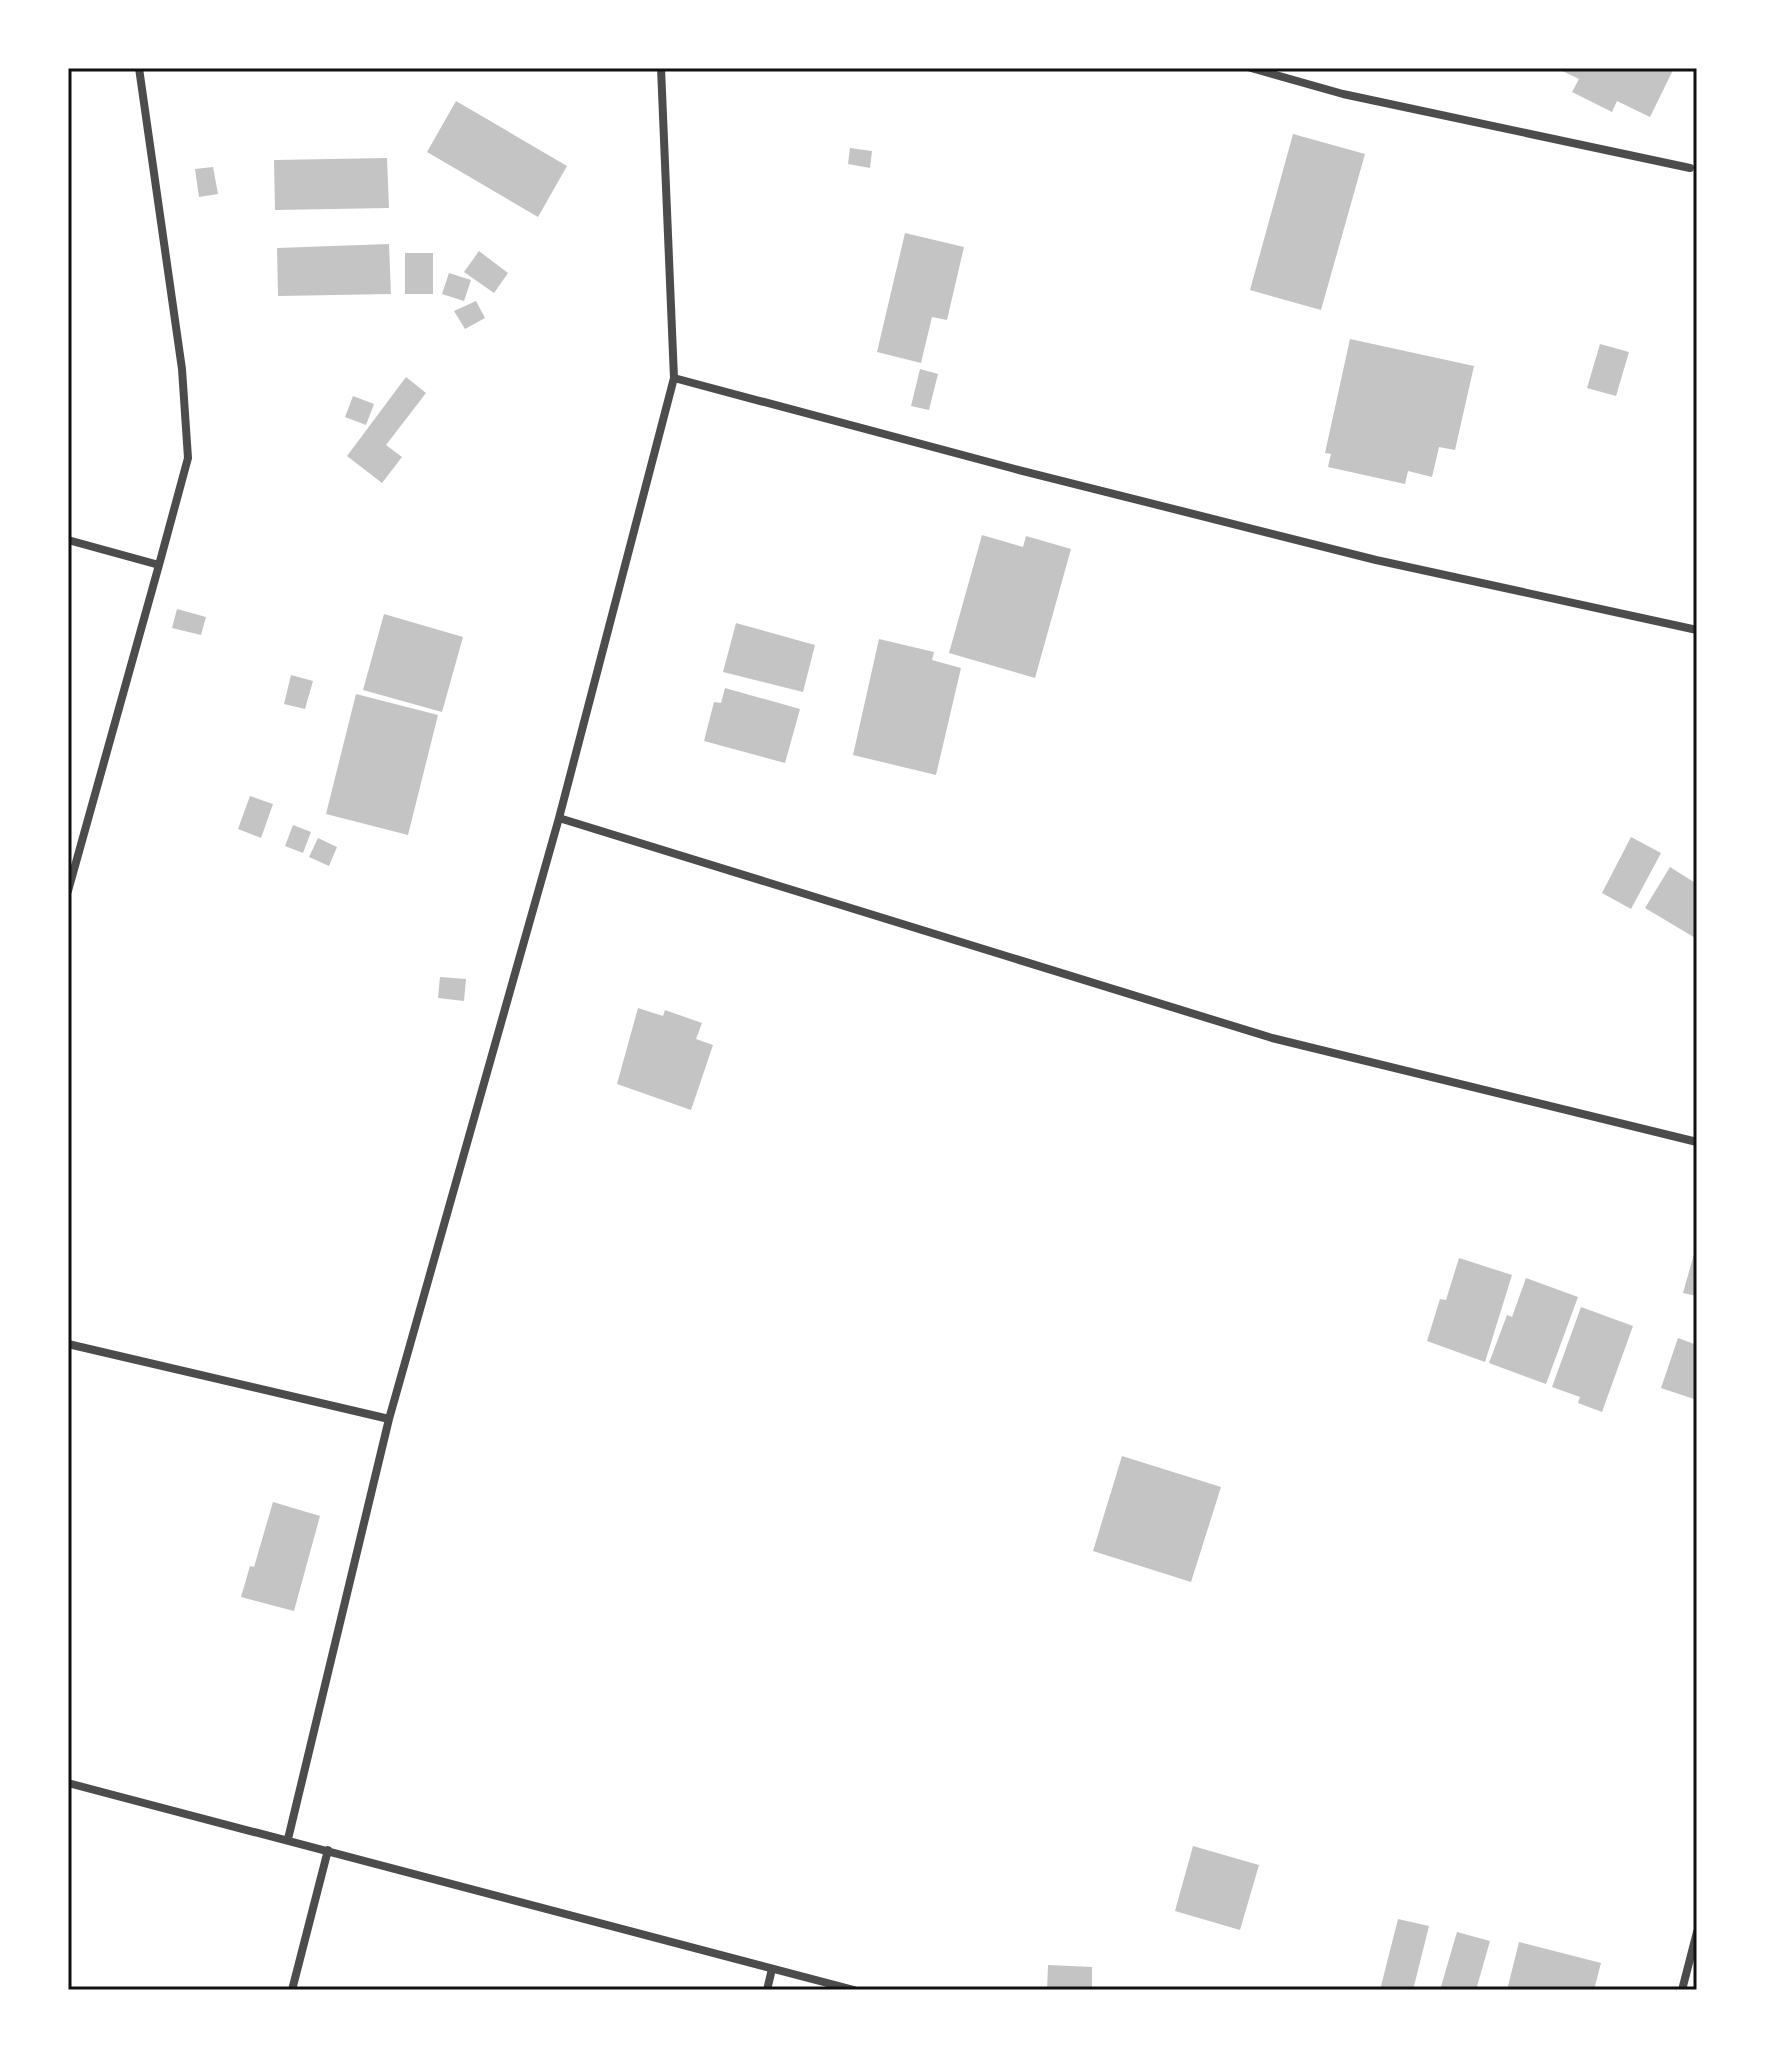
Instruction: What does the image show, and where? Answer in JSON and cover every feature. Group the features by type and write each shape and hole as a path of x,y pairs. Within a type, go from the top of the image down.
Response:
{"street":[{"path":"68,891 188,458 182,369 139,68"},
{"path":"288,1839 389,1419 559,818 674,378 661,68"},
{"path":"1251,68 1343,94 1690,168"},
{"path":"674,378 1015,469 1376,560 1697,630"},
{"path":"68,540 159,565"},
{"path":"559,818 1272,1038 1697,1142"},
{"path":"68,1344 389,1419"},
{"path":"68,1783 854,1990"},
{"path":"292,1990 328,1850"},
{"path":"1682,1990 1697,1932"},
{"path":"767,1990 772,1969"}],"building":[{"path":"1556,68 1674,68 1650,117 1617,101 1612,112 1572,92 1579,79"},
{"path":"456,101 567,166 538,217 427,152"},
{"path":"1293,134 1365,154 1321,310 1250,290"},
{"path":"850,148 872,151 870,168 848,164"},
{"path":"387,158 389,208 275,210 274,160"},
{"path":"213,167 218,194 199,197 195,169"},
{"path":"905,233 964,247 947,320 932,317 921,363 877,352"},
{"path":"389,244 391,294 278,296 277,248"},
{"path":"479,251 508,273 494,293 464,272"},
{"path":"405,253 433,253 433,294 405,294"},
{"path":"449,273 471,280 464,301 442,294"},
{"path":"476,301 485,318 465,329 454,311"},
{"path":"1350,339 1474,366 1455,450 1439,447 1432,477 1408,471 1405,484 1328,467 1331,454 1325,453"},
{"path":"1600,344 1629,352 1616,396 1587,388"},
{"path":"920,369 938,374 929,410 911,406"},
{"path":"406,377 426,393 386,445 402,457 382,483 347,456"},
{"path":"353,396 374,404 366,425 345,417"},
{"path":"982,535 1023,547 1026,536 1071,549 1035,678 949,653"},
{"path":"177,609 206,617 201,635 172,628"},
{"path":"384,614 463,637 442,712 363,690"},
{"path":"736,623 815,645 803,692 723,672"},
{"path":"879,639 934,652 932,660 961,668 936,775 853,755"},
{"path":"291,675 313,681 305,709 284,704"},
{"path":"725,688 800,709 785,763 704,741 714,702 721,703"},
{"path":"356,694 438,715 408,835 326,814"},
{"path":"250,796 273,804 261,838 238,829"},
{"path":"293,825 311,832 303,853 285,846"},
{"path":"1631,837 1661,853 1631,909 1602,893"},
{"path":"318,838 337,847 329,866 309,857"},
{"path":"1670,867 1697,884 1697,939 1645,908"},
{"path":"440,977 466,979 464,1001 438,998"},
{"path":"638,1008 663,1016 665,1010 702,1023 696,1039 713,1045 691,1110 617,1084"},
{"path":"1697,1247 1697,1296 1683,1293"},
{"path":"1459,1258 1512,1275 1485,1362 1427,1341 1440,1299 1446,1300"},
{"path":"1526,1278 1578,1297 1546,1384 1489,1363 1507,1315 1512,1317"},
{"path":"1581,1307 1633,1326 1602,1412 1578,1403 1580,1397 1552,1387"},
{"path":"1678,1338 1697,1345 1697,1400 1661,1388"},
{"path":"1122,1456 1221,1487 1191,1582 1093,1551"},
{"path":"273,1502 320,1516 294,1611 241,1597 250,1566 254,1567"},
{"path":"1193,1846 1259,1865 1240,1930 1175,1911"},
{"path":"1398,1919 1429,1926 1413,1990 1380,1990"},
{"path":"1457,1932 1490,1941 1476,1990 1440,1990"},
{"path":"1519,1942 1601,1963 1594,1990 1507,1990"},
{"path":"1048,1965 1092,1967 1092,1990 1047,1990"}]}
